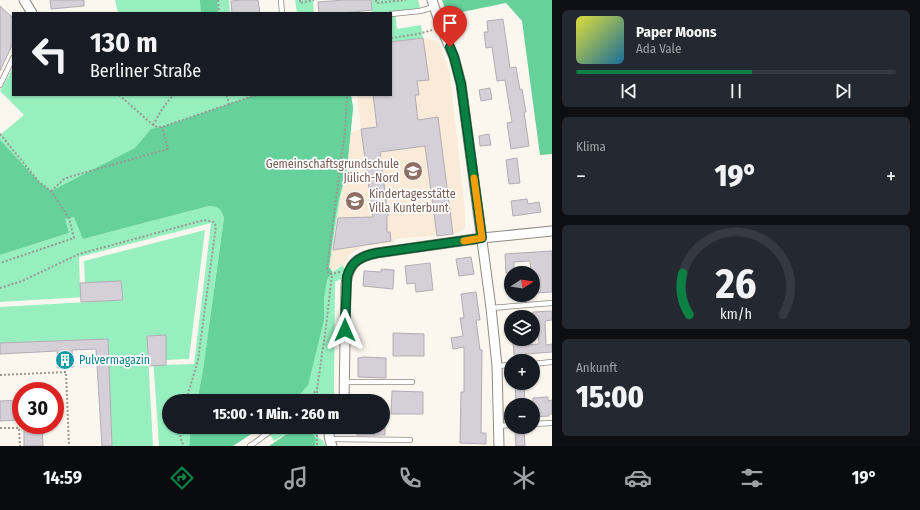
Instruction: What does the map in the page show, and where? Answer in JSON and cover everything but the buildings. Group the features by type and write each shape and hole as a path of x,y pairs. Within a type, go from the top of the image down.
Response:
{"street":[{"path":"24,0 31,12"},
{"path":"433,4 454,57 461,84 491,308 497,366 499,446"},
{"path":"344,394 346,284 349,269 353,263 362,257 377,253 482,238 552,231"}],"lane":[{"path":"281,0 282,12"},
{"path":"392,14 420,11 433,4"},
{"path":"0,85 12,60"},
{"path":"491,308 552,303"},
{"path":"540,363 552,362"},
{"path":"497,366 504,366"},
{"path":"344,382 412,382"},
{"path":"540,424 552,423"},
{"path":"499,426 504,426"},
{"path":"250,446 267,434"},
{"path":"330,436 410,440"}],"path":[{"path":"218,0 219,12"},
{"path":"300,0 300,2 314,0"},
{"path":"376,0 376,3 406,0"},
{"path":"392,38 418,34 441,27"},
{"path":"120,96 157,127 162,127 253,96"},
{"path":"153,125 173,96"},
{"path":"227,96 229,104"},
{"path":"317,394 332,274 328,273 327,268 345,131 347,96"},
{"path":"51,191 63,180 69,177 168,149 162,127"},
{"path":"0,134 39,182 51,191 69,218 74,238 0,263"},
{"path":"0,288 22,280 79,254 204,220 214,222 216,226 198,360 188,394"},
{"path":"0,375 66,372 69,446"},
{"path":"312,394 317,389"},
{"path":"0,428 19,428 20,446"},
{"path":"180,434 181,441 184,446"},
{"path":"316,434 317,446"}],"shaded area":[{"name":"Gemeinschaftsgrundschule Jülich-Nord","path":"423,38 439,41 450,74 465,212 465,228 453,234 395,239 394,242 361,247 349,255 344,266 338,267 332,272 329,267 342,186 346,178 351,132 361,129 357,96 392,96 392,42"}],"green space":[{"path":"115,0 229,0 230,12 118,12"},
{"path":"200,0 217,0 218,12 201,12"},
{"path":"295,0 315,0 313,2 314,12 297,12"},
{"path":"371,0 418,0 420,8 395,12 397,29 421,25 423,38 392,42 392,12 372,12"},
{"path":"442,0 552,0 552,154 540,155 522,21 506,3 447,15"},
{"path":"12,70 12,96 281,96 83,239 209,206 217,207 222,212 224,218 198,394 162,394 162,434 190,434 189,446 159,446 152,341 161,340 161,365 194,364 211,223 79,257 80,289 117,287 117,295 0,302 0,255 69,233 0,150 0,135 24,115 0,91"},
{"path":"252,96 351,96 353,108 346,178 339,198 335,221 329,267 332,272 327,280 324,297 324,320 308,385 300,394 198,394 224,218 222,212 217,207 209,206 83,239 74,217 65,219 69,233 0,255 0,140 39,182 51,191 135,148 151,129 162,127"},
{"path":"351,96 353,108 346,178 342,186 329,267 333,272 343,265 345,271 343,278 335,282 334,394 284,394"},
{"path":"205,230 189,359 166,360 166,335 147,336 153,446 112,446 108,339 0,343 0,307 123,300 121,281 85,283 84,261"},
{"path":"190,434 251,434 233,446 189,446"},
{"path":"270,434 318,434 318,437 326,446 298,446 289,435 284,435 274,441"},
{"path":"287,434 313,434 316,439 315,446 269,446"}],"slow traffic":[{"path":"464,241 482,238 474,178"}],"place":[{"name":"Gemeinschaftsgrundschule Jülich-Nord","path":"413,171"},
{"name":"Kindertagesstätte Villa Kunterbunt","path":"355,201"},
{"name":"Pulvermagazin","path":"65,360"}],"route":[{"path":"345,330 346,284 349,269 353,263 369,254 482,238 461,84 450,47"}]}
